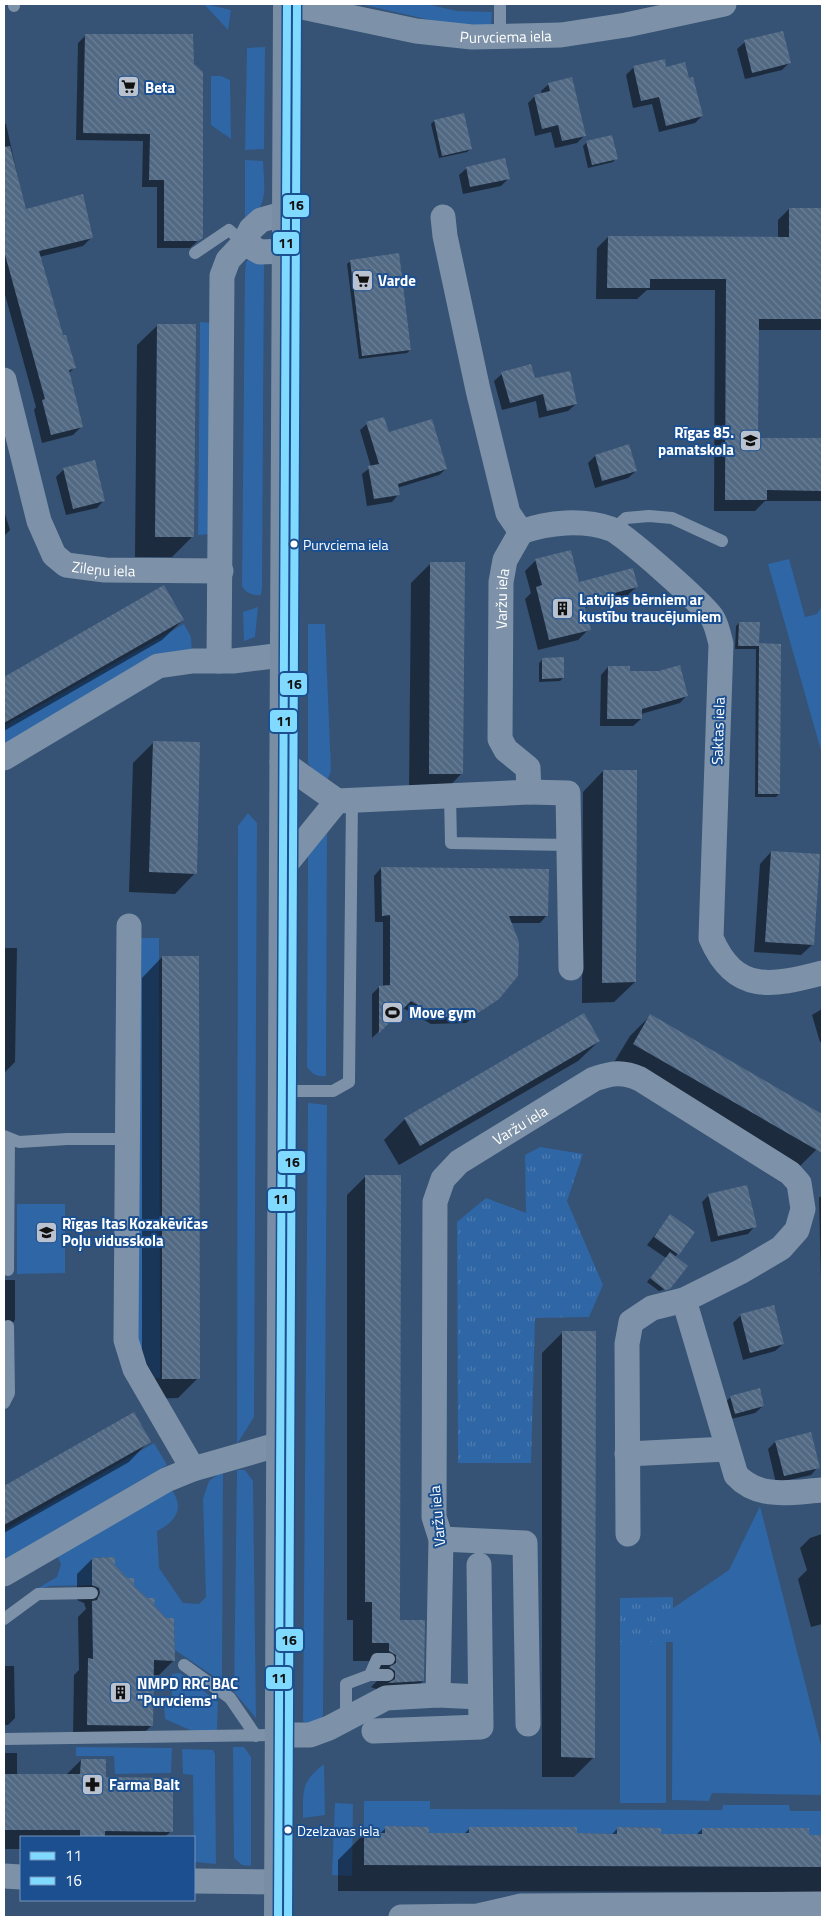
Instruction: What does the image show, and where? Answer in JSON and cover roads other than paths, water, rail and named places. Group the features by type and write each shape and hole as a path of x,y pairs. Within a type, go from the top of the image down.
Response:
{"street":[{"name":"Purvciema iela","path":"288,4 337,12 416,31 472,37 561,34 626,25 689,8 724,4"},
{"path":"278,1917 278,1882 267,1736 280,1444 282,762 288,4"},
{"path":"219,661 222,276 228,260 244,243 250,229 261,220 286,213"},
{"path":"443,217 445,236 508,513 521,532"},
{"path":"244,243 260,252 286,251"},
{"name":"Zileņu iela","path":"4,380 40,521 54,555 66,566 105,570 221,571"},
{"name":"Saktas iela","path":"521,532 543,524 592,523 613,530 691,594 713,618 721,644 710,922 711,938 719,956 733,972 754,982 782,983 822,973"},
{"name":"Varžu iela","path":"521,532 504,560 500,582 500,739 506,750 528,768 529,792"},
{"path":"4,758 158,666 193,661 283,656"},
{"path":"282,762 344,800 529,792 568,793 571,968"},
{"path":"282,869 344,800"},
{"path":"129,926 126,1340 135,1368 193,1469"},
{"name":"Varžu iela","path":"434,1673 441,1540 434,1517 435,1202 443,1179 459,1162 594,1079 614,1072 627,1073 640,1079 790,1173 799,1183 803,1209 797,1230 781,1248 742,1271 684,1300 652,1308 631,1322 627,1344 627,1454"},
{"path":"684,1300 736,1475 745,1484 757,1490 774,1493 822,1490"},
{"path":"4,1574 166,1480 193,1469 280,1444"},
{"path":"628,1534 627,1454 727,1449"},
{"path":"441,1540 525,1543 528,1724"},
{"path":"374,1731 481,1727 479,1565"},
{"path":"267,1736 310,1735 346,1720 434,1673 480,1697"},
{"path":"4,1876 20,1877"},
{"path":"195,1881 278,1882"},
{"path":"400,1917 478,1916 521,1906 822,1904"}],"lane":[{"path":"500,4 500,36"},
{"path":"195,253 229,230 244,243"},
{"path":"613,530 626,518 649,516 672,518 722,541"},
{"path":"450,795 451,843 569,845"},
{"path":"281,1091 333,1091 349,1082 344,800"},
{"path":"8,1270 6,1137 19,1142 67,1139 127,1139"},
{"path":"4,1403 9,1393 8,1326"},
{"path":"4,1619 38,1594 92,1593"},
{"path":"370,1675 377,1659 388,1659"},
{"path":"184,1665 230,1698 267,1736"},
{"path":"346,1720 346,1684 370,1675 388,1675"},
{"path":"4,1740 267,1736"}],"place":[{"name":"Beta","path":"129,87"},
{"name":"Varde","path":"362,280"},
{"name":"Rīgas 85. pamatskola","path":"750,441"},
{"name":"Purvciema iela","path":"294,544"},
{"name":"Latvijas bērniem ar kustību traucējumiem","path":"563,608"},
{"name":"Move gym","path":"393,1012"},
{"name":"Rīgas Itas Kozakēvičas Poļu vidusskola","path":"46,1232"},
{"name":"NMPD RRC BAC \"Purvciems\"","path":"121,1692"},
{"name":"Farma Balt","path":"93,1784"},
{"name":"Dzelzavas iela","path":"288,1830"}]}
